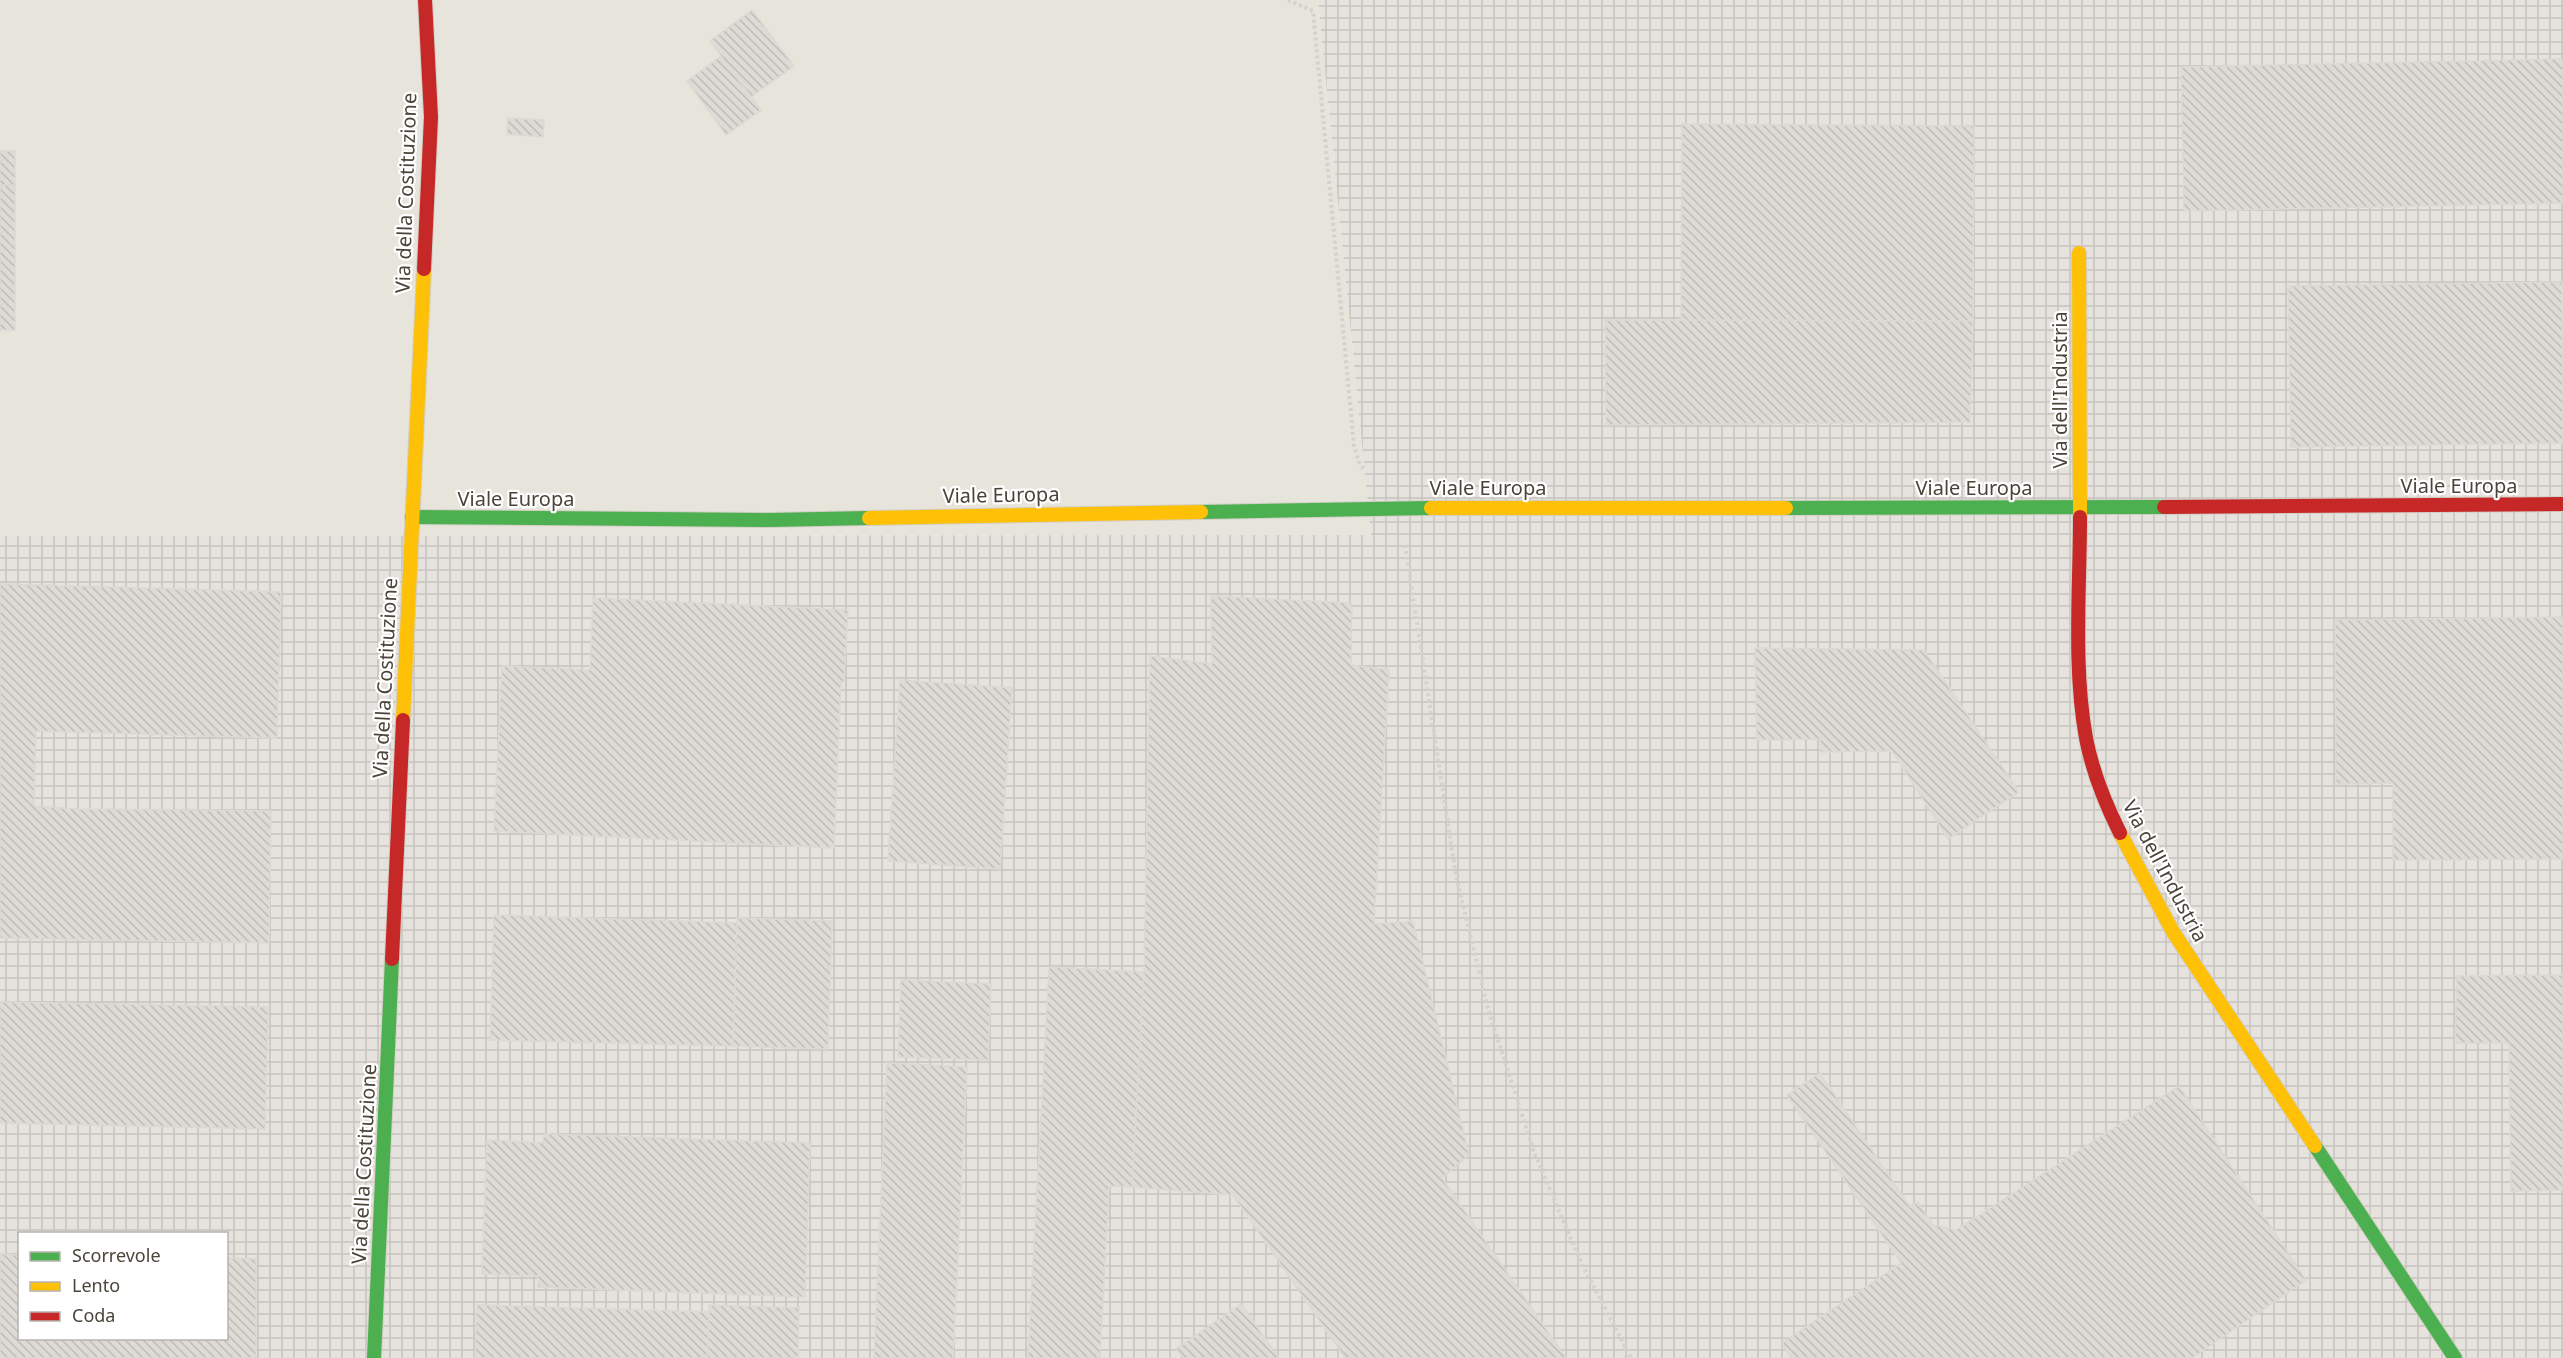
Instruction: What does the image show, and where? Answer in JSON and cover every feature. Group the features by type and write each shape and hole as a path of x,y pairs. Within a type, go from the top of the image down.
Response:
{"street":[{"name":"Via della Costituzione","path":"374,1358 431,117 425,0"},
{"name":"Via dell'Industria","path":"2079,253 2080,691 2089,753 2109,812 2138,871 2173,932 2455,1358"},
{"name":"Viale Europa","path":"412,517 770,520 1388,508 2080,508 2563,504"}],"path":[{"path":"1288,0 1312,11 1354,446"},
{"path":"1388,508 1403,529 1456,876 1488,1009 1534,1152 1579,1258 1631,1358"}],"shaded area":[{"path":"0,0 1318,0 1371,535 0,536"},
{"path":"1318,0 2563,0 2563,1358 0,1358 0,536 1371,535"}],"building":[{"path":"752,10 794,66 751,97 710,41"},
{"path":"721,56 761,110 726,135 687,81"},
{"path":"2563,59 2563,203 2184,211 2181,67"},
{"path":"508,118 544,120 543,137 507,134"},
{"path":"1682,124 1974,126 1973,321 1681,320"},
{"path":"0,151 15,151 15,185 0,185"},
{"path":"0,185 15,185 15,330 0,330"},
{"path":"2562,282 2563,443 2291,447 2288,286"},
{"path":"2562,282 2563,282 2563,359"},
{"path":"1605,320 1973,321 1970,422 1606,425"},
{"path":"0,584 281,592 277,738 36,731 34,806 79,809 271,811 269,943 0,938"},
{"path":"1211,596 1352,603 1351,665 1389,670 1374,924 1413,921 1469,1155 1442,1178 1566,1358 1345,1358 1233,1195 1132,1187 1144,972 1150,656 1212,664"},
{"path":"593,598 848,610 844,682 841,682 834,848 494,831 502,666 590,670"},
{"path":"2563,617 2563,859 2393,860 2393,783 2336,784 2335,620"},
{"path":"1755,648 1924,650 2019,792 1948,839 1892,751 1821,752 1820,739 1757,740"},
{"path":"900,680 1012,688 1000,869 888,861"},
{"path":"494,915 737,923 733,1046 490,1040"},
{"path":"737,918 832,921 828,1049 733,1046"},
{"path":"1049,967 1144,972 1132,1187 1109,1186 1100,1358 1028,1358"},
{"path":"2563,975 2563,1190 2511,1191 2509,1043 2455,1043 2457,976"},
{"path":"901,980 991,984 988,1060 898,1057"},
{"path":"0,1002 268,1007 265,1129 0,1123"},
{"path":"887,1063 967,1067 953,1358 874,1358"},
{"path":"1820,1073 1910,1207 1918,1202 1933,1225 1956,1230 2179,1086 2306,1280 2192,1358 1791,1358 1782,1343 1901,1263 1787,1095"},
{"path":"544,1134 810,1143 805,1297 538,1287 538,1276 482,1274 487,1140 543,1143"},
{"path":"0,1254 18,1255 18,1340 228,1340 228,1258 256,1259 256,1358 0,1358"},
{"path":"1241,1304 1279,1358 1183,1358 1176,1349"},
{"path":"477,1305 709,1312 707,1358 475,1358"},
{"path":"709,1305 799,1308 798,1358 707,1358"}],"traffic: fast":[{"path":"1786,508 2164,507"},
{"path":"1201,512 1431,508"},
{"path":"412,517 770,520 869,518"},
{"path":"374,1358 392,959"},
{"path":"2315,1146 2455,1358"}],"traffic: slow":[{"path":"2079,253 2080,517"},
{"path":"403,720 424,269"},
{"path":"1431,508 1786,508"},
{"path":"869,518 1201,512"},
{"path":"2120,833 2173,932 2315,1146"}],"traffic: jam":[{"path":"424,269 431,117 425,0"},
{"path":"2164,507 2563,504"},
{"path":"2080,517 2078,656 2082,711 2095,774 2120,833"},
{"path":"392,959 403,720"}]}
